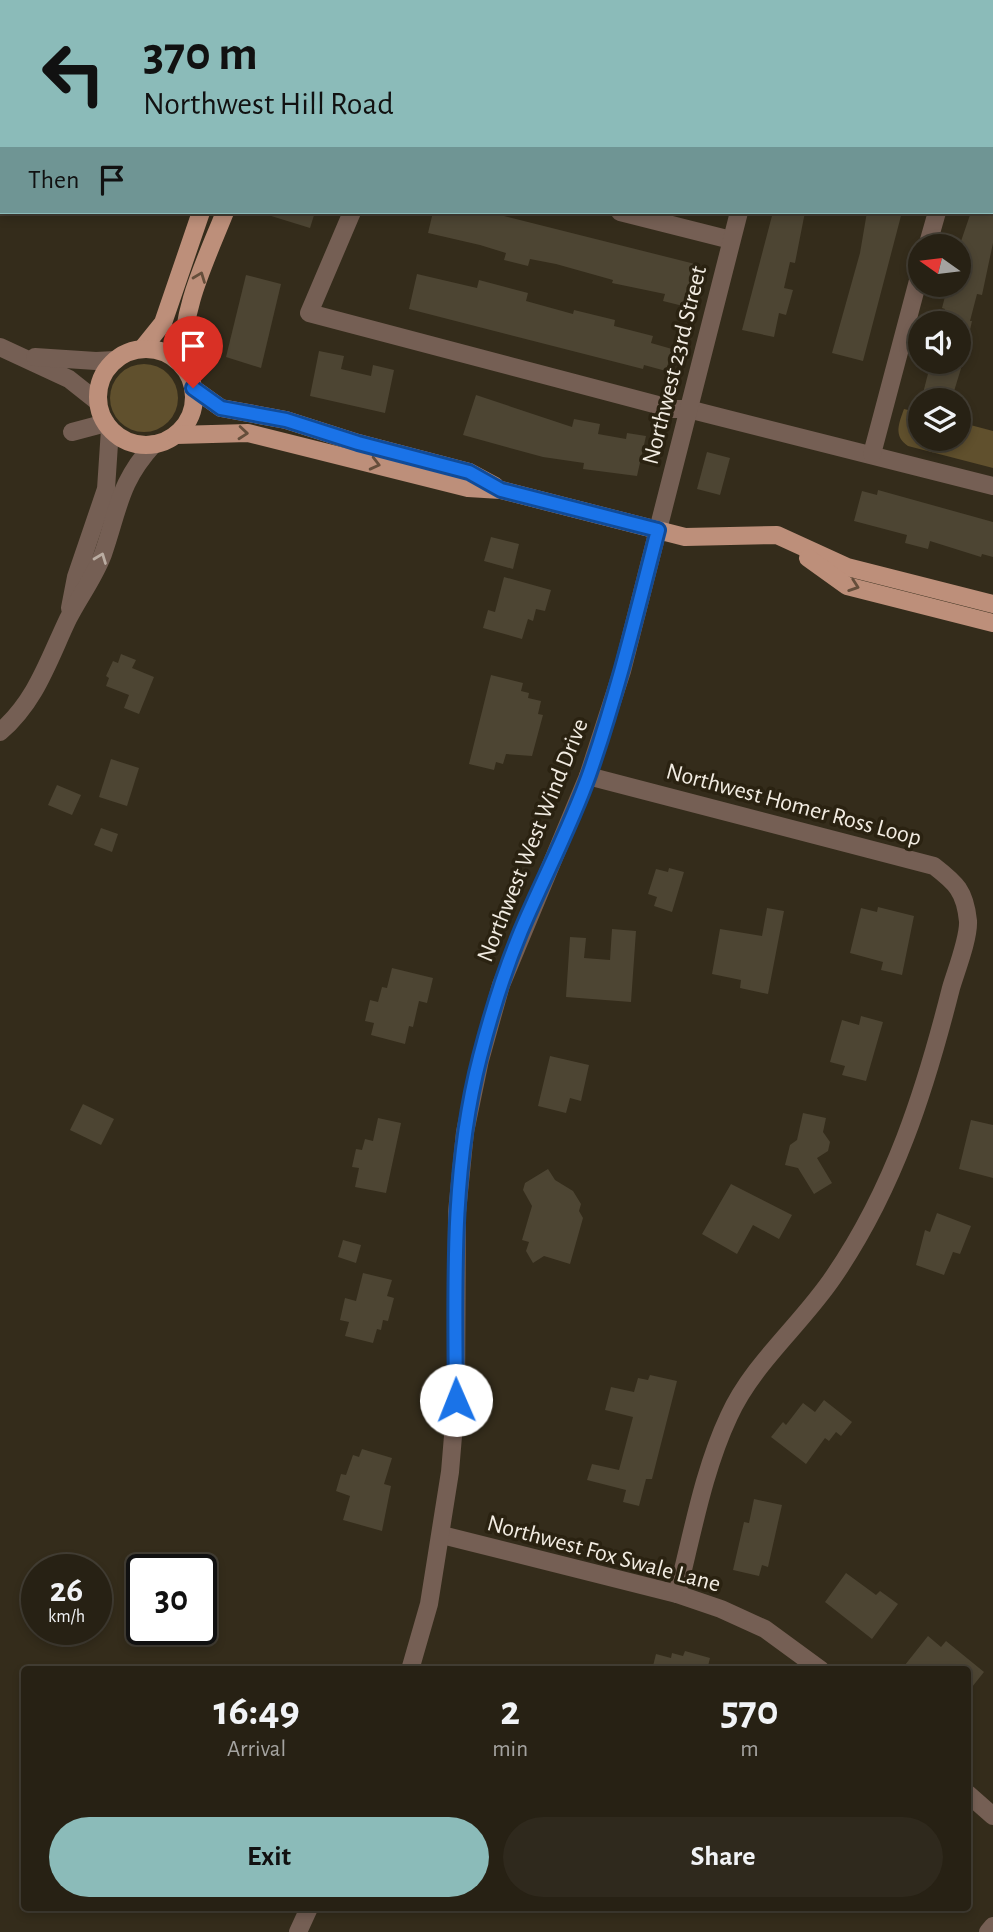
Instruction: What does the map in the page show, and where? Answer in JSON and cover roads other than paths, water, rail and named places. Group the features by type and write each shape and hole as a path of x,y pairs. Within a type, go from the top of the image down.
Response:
{"main road":[{"path":"142,349 163,323 200,214"},
{"path":"176,435 191,414 193,388 183,366 183,330 188,309 224,214"},
{"path":"183,366 165,352 142,349 115,359 101,379 98,402 108,426 130,442 154,444 176,435 248,433 468,488 501,490 685,537 777,535 847,567 993,604"},
{"path":"193,388 221,408 286,420 358,443 469,472 501,490"},
{"path":"777,535 847,586 993,623"}],"street":[{"path":"351,214 309,313 673,409 688,409 993,486"},
{"path":"628,214 731,240"},
{"name":"Northwest 23rd Street","path":"658,530 738,214"},
{"path":"931,234 936,214"},
{"path":"872,454 913,298"},
{"path":"0,347 69,379 98,402"},
{"path":"24,356 96,361 115,359"},
{"path":"68,618 76,577 106,488 108,426 72,432"},
{"path":"0,732 14,720 34,695 68,618 92,581 129,474 154,444"},
{"name":"Northwest West Wind Drive","path":"411,1666 429,1604 442,1535 456,1400 457,1212 465,1132 480,1060 501,985 588,776 622,671 658,530"},
{"name":"Northwest Homer Ross Loop","path":"588,776 934,866 959,886 968,923 930,1071 905,1144 873,1213 834,1276 754,1375 729,1415 714,1455 677,1594"},
{"name":"Northwest Fox Swale Lane","path":"442,1535 677,1594 722,1609 765,1629 816,1666"},
{"path":"971,1797 993,1816"},
{"path":"298,1932 308,1911"},
{"path":"988,1932 993,1926"}]}
